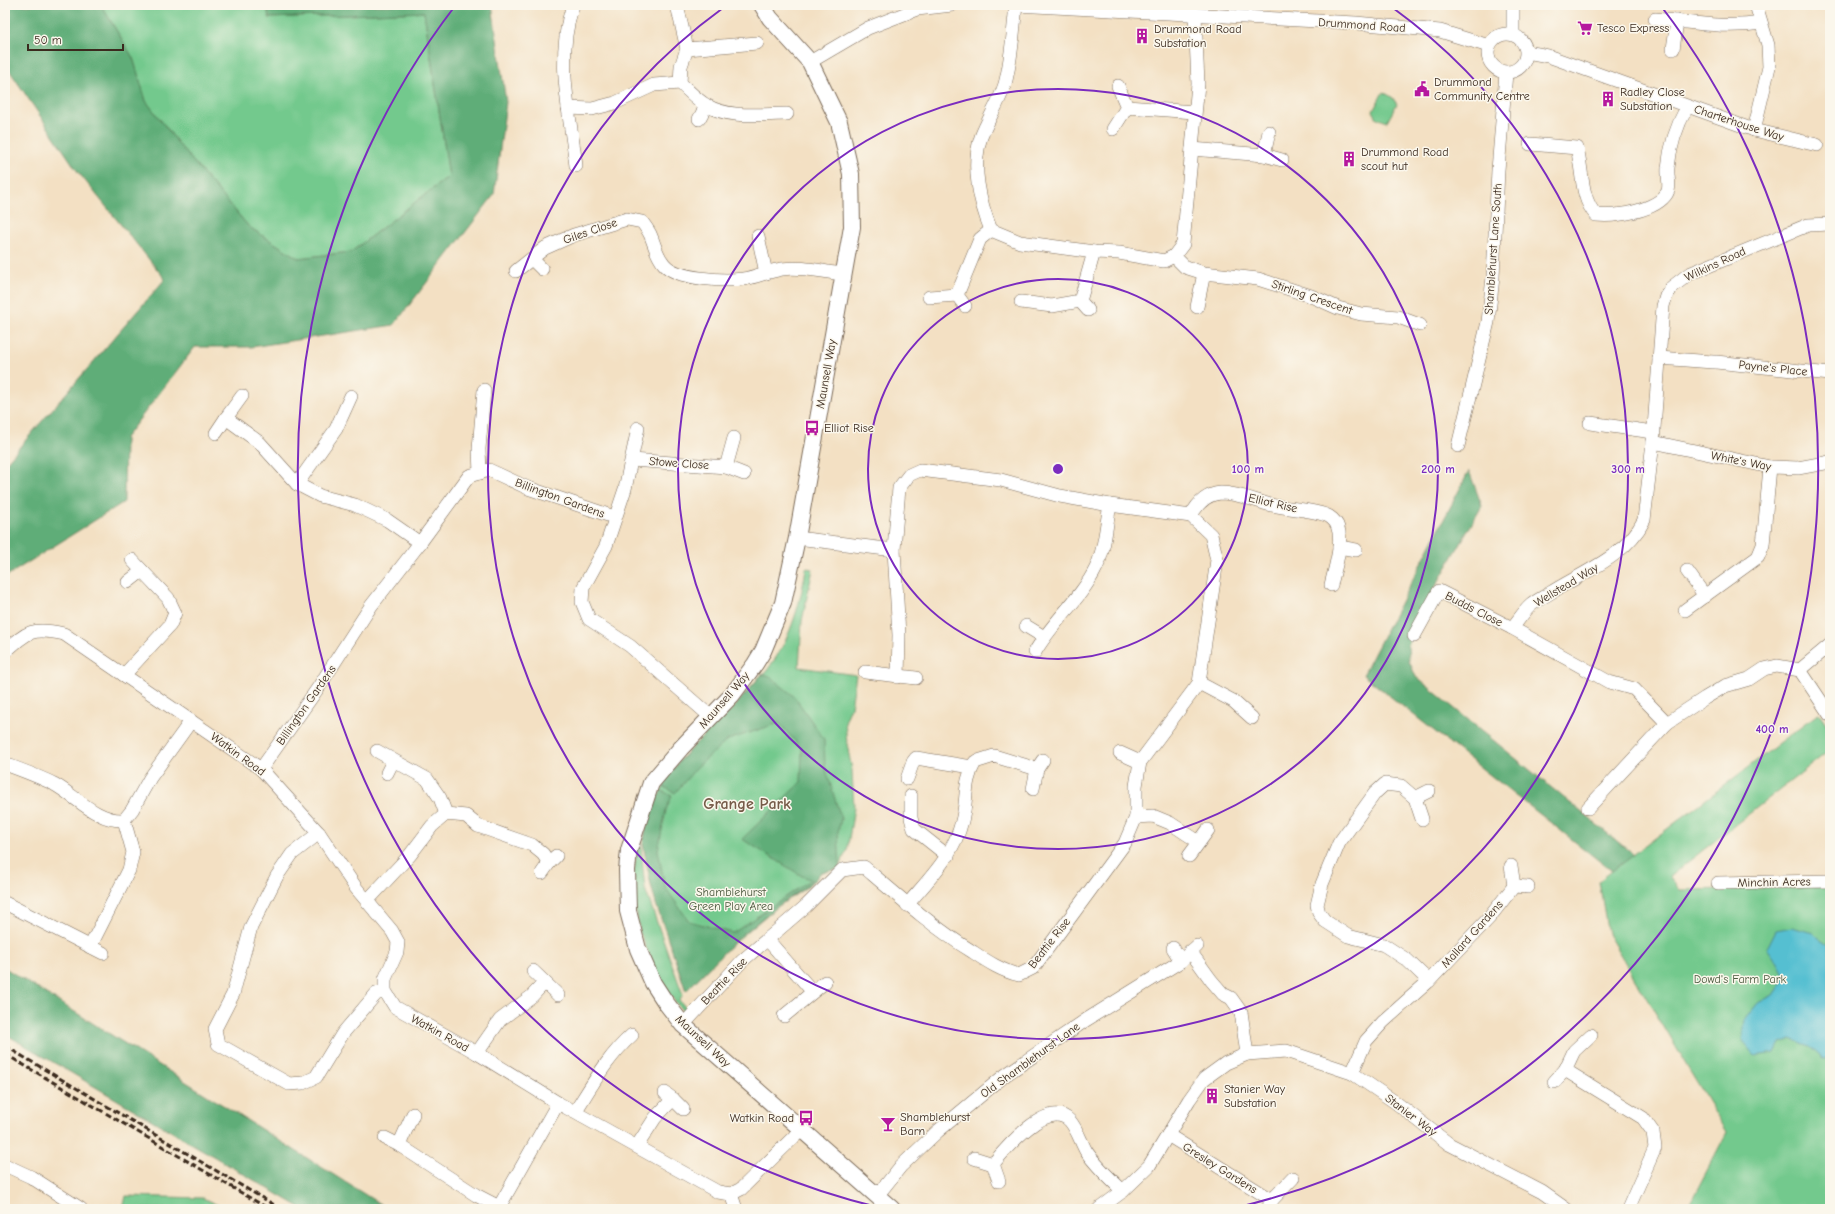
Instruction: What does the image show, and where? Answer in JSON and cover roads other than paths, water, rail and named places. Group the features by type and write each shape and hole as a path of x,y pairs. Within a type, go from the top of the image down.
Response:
{"street":[{"path":"573,5 569,18 565,49 564,76 576,166"},
{"path":"677,5 688,50 681,66 680,82"},
{"name":"Maunsell Way","path":"762,5 770,18 810,62 839,122 851,174 852,227 797,538 783,603 763,651 732,695 710,717 651,783 629,850 627,870 628,911 638,949 653,983 683,1025 892,1209"},
{"path":"810,62 868,28 917,9 952,5"},
{"path":"1016,5 1011,54 1005,85 995,110 981,137 976,158 979,185 986,218 991,230 1020,242 1094,252 1119,253 1164,261 1174,256 1183,244 1194,112 1198,84 1195,14"},
{"name":"Drummond Road","path":"1016,5 1356,23 1440,31 1489,46"},
{"path":"1513,5 1513,34"},
{"path":"1754,130 1768,67 1768,45 1756,5"},
{"path":"1655,19 1721,26 1743,26 1761,23"},
{"path":"1673,49 1677,21"},
{"path":"1501,34 1513,34 1523,41 1527,52 1524,63 1516,71 1506,73 1500,71 1491,64 1488,58 1489,46 1492,41 1501,34"},
{"path":"688,50 757,43"},
{"name":"Charterhouse Way","path":"1527,52 1548,56 1754,130 1817,145"},
{"name":"Shamblehurst Lane South","path":"1458,446 1488,322 1493,277 1498,170 1506,73"},
{"path":"568,108 592,109 615,103 654,85 680,82 706,106 738,114 787,114"},
{"path":"1118,86 1127,107"},
{"path":"699,119 706,106"},
{"path":"1127,107 1194,112"},
{"path":"1113,129 1127,107"},
{"path":"1530,144 1577,148 1589,208 1596,216 1636,212 1662,200 1668,191 1668,169 1672,140 1676,126 1687,107"},
{"path":"1264,155 1269,132"},
{"path":"1192,149 1264,155 1282,160"},
{"name":"Giles Close","path":"516,271 545,248 574,235 627,219 642,222 650,234 656,251 665,266 678,273 693,277 730,280 782,269 798,269 843,274"},
{"name":"Wilkins Road","path":"1653,437 1663,306 1666,296 1672,288 1689,274 1808,225 1830,224"},
{"path":"957,295 980,239 991,230"},
{"path":"758,236 766,273"},
{"path":"1021,302 1052,306 1084,305 1094,252"},
{"name":"Stirling Crescent","path":"1174,256 1185,268 1204,273 1258,279 1311,296 1338,308 1361,314 1398,317 1420,325"},
{"path":"532,259 542,270"},
{"path":"1197,307 1204,273"},
{"path":"929,297 957,295"},
{"path":"957,295 964,306"},
{"name":"Payne's Place","path":"1659,358 1715,362 1830,374"},
{"path":"480,473 479,449 484,390"},
{"path":"216,433 242,396"},
{"path":"298,484 336,429 351,396"},
{"path":"226,418 260,443 298,484 320,496 355,505 387,520 420,543"},
{"name":"White's Way","path":"1590,423 1653,437 1770,468 1798,468 1830,462"},
{"name":"Stowe Close","path":"614,517 625,489 638,428"},
{"name":"Wellstead Way","path":"1512,628 1531,605 1576,577 1604,562 1629,542 1639,530 1644,520 1653,437"},
{"name":"Stowe Close","path":"726,467 734,438"},
{"name":"Stowe Close","path":"632,460 726,467 744,474"},
{"path":"1684,610 1758,557 1763,545 1770,468"},
{"name":"Billington Gardens","path":"261,768 318,688 371,606 420,543 469,476 489,470 528,488 614,517 606,546 583,588 582,602 589,619 630,646 710,717"},
{"path":"898,677 899,635 894,550 899,488 909,475 920,470 1001,480 1060,496 1110,505 1191,516 1210,534 1217,560 1199,683 1235,697 1252,718"},
{"name":"Elliot Rise","path":"1191,516 1196,507 1206,498 1220,493 1239,495 1271,505 1327,515 1336,523 1340,534 1332,585"},
{"path":"1035,652 1044,637 1084,587 1097,567 1110,505"},
{"path":"797,538 894,550"},
{"path":"1339,547 1356,550"},
{"path":"124,675 170,625 175,613 168,598 132,560"},
{"path":"128,582 142,571"},
{"path":"1687,571 1705,596"},
{"name":"Budds Close","path":"1414,636 1439,591 1512,628"},
{"path":"1026,626 1044,637"},
{"path":"1512,628 1609,682 1634,689 1667,723"},
{"name":"Watkin Road","path":"5,652 22,636 43,629 64,634 261,768 320,833 356,888 368,900 392,931 398,942 398,952 385,979 385,991 395,1008 476,1053 558,1103 718,1192 731,1194"},
{"path":"1800,670 1830,645"},
{"path":"1588,808 1667,723 1725,686 1749,679 1764,669 1777,666 1800,670 1830,715"},
{"path":"865,672 916,678"},
{"name":"Beattie Rise","path":"683,1025 742,961 806,906 842,870 864,867 907,905 956,942 1004,971 1019,975 1033,968 1125,843 1136,817 1136,786 1140,762 1199,683"},
{"path":"5,764 54,784 96,812 113,821 124,820 132,810 150,778 191,721"},
{"path":"377,751 390,767 426,779 440,798 446,814"},
{"path":"1120,753 1140,762"},
{"path":"907,905 948,856 956,840 963,820 968,776 975,762 994,756 1040,764 1033,789"},
{"path":"907,779 912,762 916,758 972,767"},
{"path":"1422,819 1415,798 1401,786 1385,784 1375,793 1339,843 1322,884 1317,905 1319,913 1325,921 1348,936 1384,945 1407,960 1429,981"},
{"path":"1415,798 1429,791"},
{"path":"911,796 911,818 914,829 948,856"},
{"path":"368,900 410,855 432,826 446,814 466,816 478,826 532,845 543,854 549,864"},
{"path":"1136,817 1153,816 1170,823 1199,842"},
{"path":"90,947 129,870 133,852 124,820"},
{"path":"1189,856 1208,830"},
{"path":"320,833 292,854 277,876 251,927 234,994 215,1029 218,1044 289,1084 303,1083 316,1077 343,1033 376,994 385,991"},
{"path":"1511,866 1514,886 1528,887"},
{"name":"Minchin Acres","path":"1718,883 1830,881"},
{"name":"Mallard Gardens","path":"1352,1073 1366,1041 1383,1022 1429,981 1489,918 1514,886"},
{"path":"5,903 103,953"},
{"path":"767,939 812,991"},
{"path":"1173,948 1181,961"},
{"name":"Old Shamblehurst Lane","path":"877,1196 901,1166 938,1131 1004,1076 1086,1020 1181,961 1194,949 1211,980 1223,994 1231,998 1241,1012 1247,1054"},
{"path":"533,971 558,995"},
{"path":"784,1016 812,991 825,982"},
{"path":"476,1053 500,1020 532,996 544,983"},
{"path":"1554,1082 1566,1070 1574,1051 1591,1034"},
{"path":"575,1112 597,1077 623,1042 632,1035"},
{"name":"Stanier Way","path":"1099,1209 1123,1191 1148,1166 1189,1100 1204,1079 1226,1063 1247,1054 1286,1051 1352,1073 1395,1102 1449,1144 1542,1192 1566,1209"},
{"path":"1566,1070 1643,1118 1652,1132 1655,1148 1628,1209"},
{"path":"637,1146 669,1096 683,1109"},
{"path":"386,1138 399,1144 476,1195 501,1208 558,1103"},
{"path":"399,1144 413,1114"},
{"path":"993,1164 1009,1144 1044,1116 1055,1114 1070,1121 1087,1152 1109,1178 1123,1191"},
{"path":"736,1209 731,1194 741,1190 802,1129"},
{"name":"Gresley Gardens","path":"1168,1135 1270,1205 1293,1178"},
{"path":"974,1158 993,1164"},
{"path":"993,1164 999,1181"},
{"path":"5,1165 31,1177 81,1209"}],"water":[{"path":"1792,927 1813,933 1830,945 1830,1058 1824,1059 1810,1046 1791,1039 1780,1043 1775,1053 1755,1056 1742,1041 1745,1019 1758,1003 1773,995 1785,977 1767,948 1776,930"}],"railway":[{"path":"5,1046 281,1209"},
{"path":"5,1054 269,1209"}],"place":[{"name":"Tesco Express","path":"1585,28"},
{"name":"Drummond Road Substation","path":"1142,36"},
{"name":"Drummond Community Centre","path":"1422,89"},
{"name":"Radley Close Substation","path":"1608,99"},
{"name":"Drummond Road scout hut","path":"1349,159"},
{"name":"Elliot Rise","path":"812,428"},
{"name":"Stanier Way Substation","path":"1212,1096"},
{"name":"Watkin Road","path":"806,1118"},
{"name":"Shamblehurst Barn","path":"888,1124"}],"district":[{"name":"Grange Park","path":"747,803"}],"park label":[{"name":"Shamblehurst Green Play Area","path":"731,899"},
{"name":"Dowd's Farm Park","path":"1740,979"}]}
